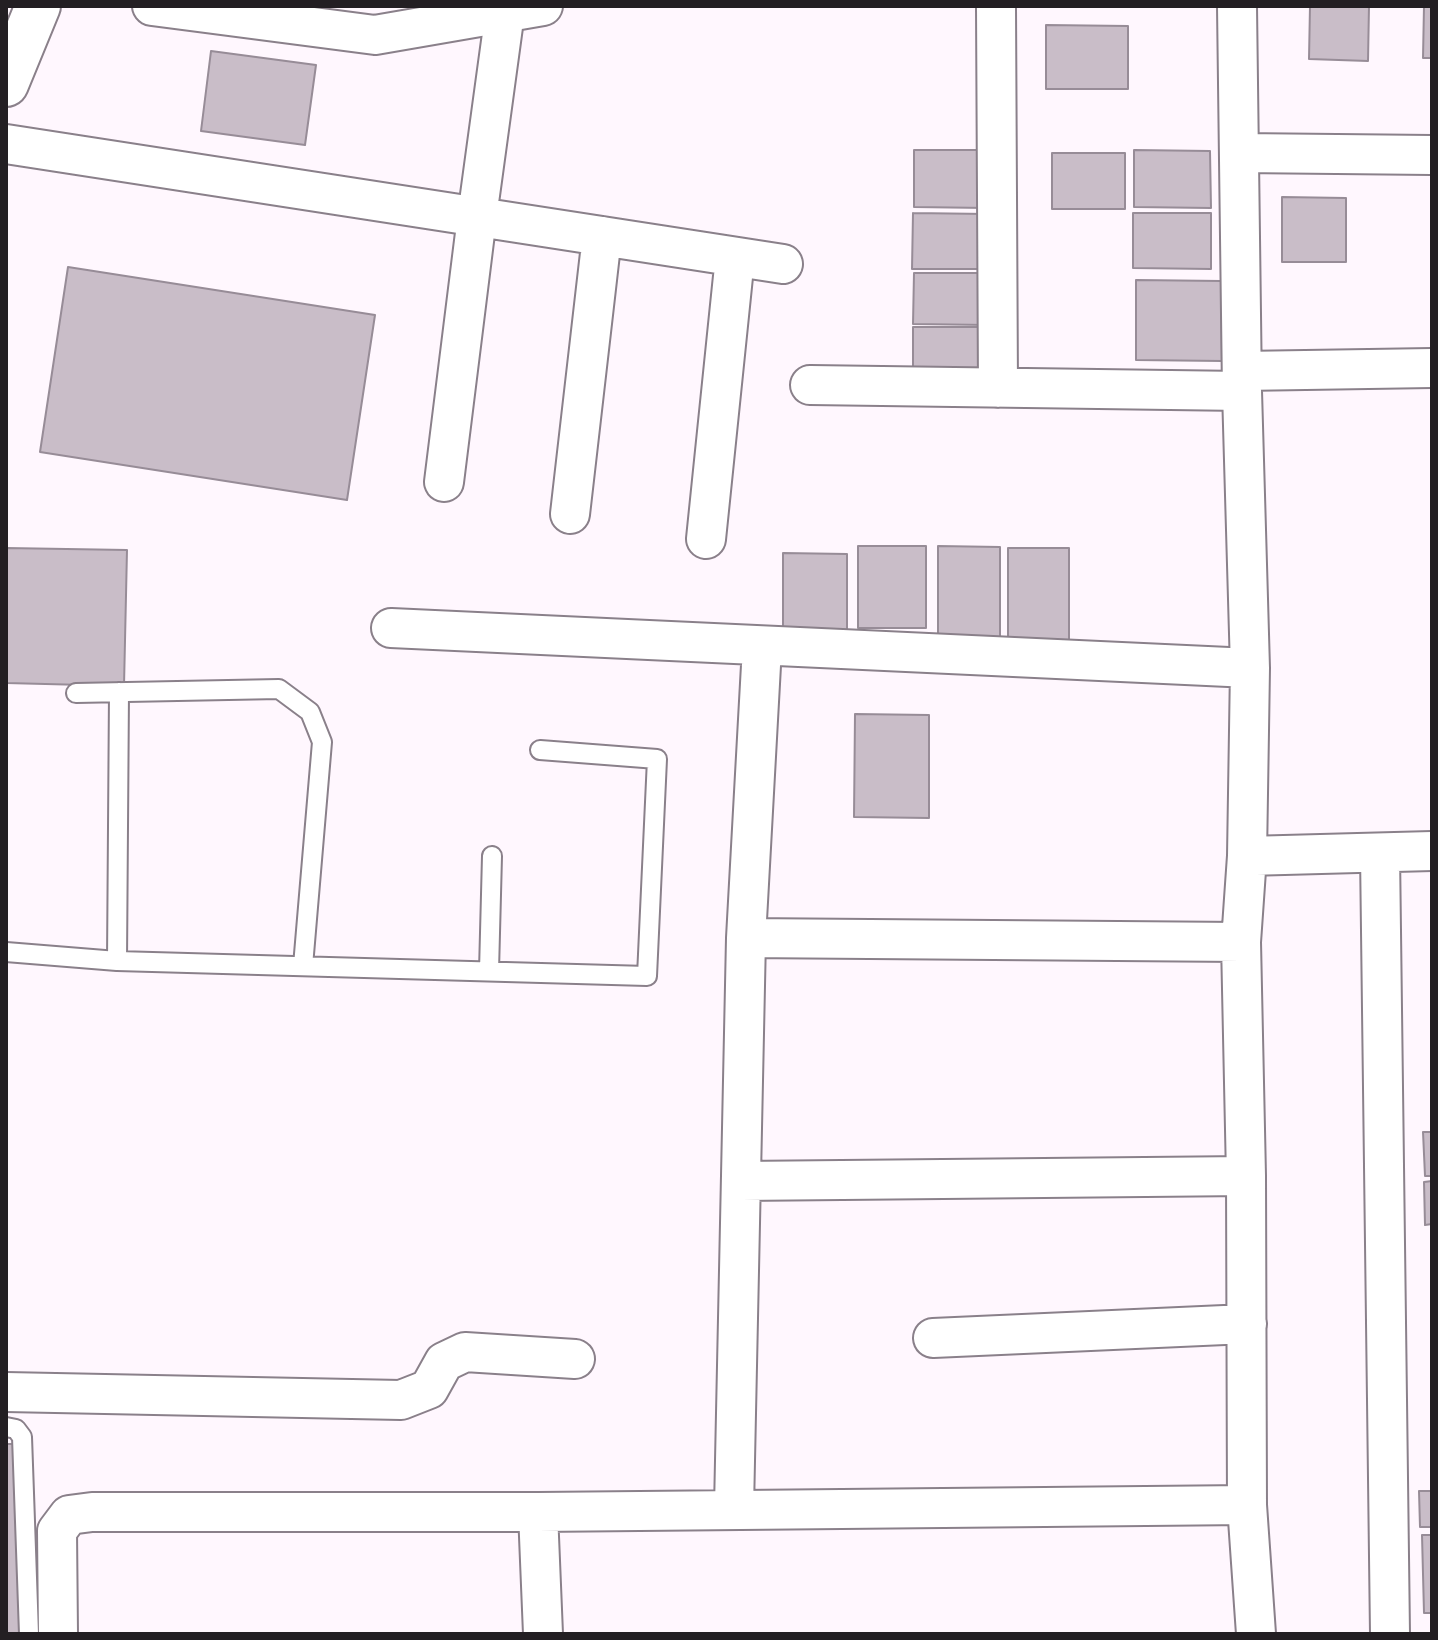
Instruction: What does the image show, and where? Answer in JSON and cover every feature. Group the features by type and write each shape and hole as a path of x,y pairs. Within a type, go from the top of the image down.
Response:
{"street":[{"path":"6,84 38,6"},
{"path":"152,6 375,35 543,6"},
{"path":"996,6 998,388"},
{"path":"1237,6 1250,668 1247,856 1241,942 1246,1176 1247,1505 1256,1634"},
{"path":"444,482 505,12"},
{"path":"6,144 783,264"},
{"path":"1241,153 1432,155"},
{"path":"570,514 602,236"},
{"path":"706,539 735,257"},
{"path":"810,385 998,388 1242,381 1432,368"},
{"path":"391,628 1250,668"},
{"path":"734,1508 746,938 762,647"},
{"path":"1247,856 1432,851"},
{"path":"1380,853 1390,1634"},
{"path":"746,938 1241,942"},
{"path":"741,1181 1246,1176"},
{"path":"933,1338 1247,1324"},
{"path":"6,1392 401,1400 429,1389 444,1362 465,1352 575,1359"},
{"path":"58,1634 57,1531 69,1515 92,1512 538,1512 1247,1505"},
{"path":"538,1512 543,1634"}],"lane":[{"path":"76,693 279,689 310,712 322,742 303,966"},
{"path":"117,961 119,692"},
{"path":"6,952 117,961 647,976 657,759 540,750"},
{"path":"489,971 492,856"},
{"path":"6,1427 16,1429 22,1437 29,1634"}],"building":[{"path":"1310,6 1369,6 1368,61 1309,59"},
{"path":"1424,6 1432,6 1432,58 1423,58"},
{"path":"1046,25 1128,26 1128,89 1046,89"},
{"path":"211,51 316,65 305,145 201,131"},
{"path":"914,150 987,150 987,208 914,207"},
{"path":"1134,150 1210,151 1211,208 1134,207"},
{"path":"1052,153 1125,153 1125,209 1052,209"},
{"path":"1282,197 1346,198 1346,262 1282,262"},
{"path":"913,213 987,214 987,269 912,269"},
{"path":"1133,213 1211,213 1211,269 1133,268"},
{"path":"68,267 375,315 347,500 40,452"},
{"path":"914,273 987,273 987,325 913,324"},
{"path":"1136,280 1221,281 1222,361 1136,360"},
{"path":"913,327 987,327 987,379 913,378"},
{"path":"858,546 926,546 926,628 858,628"},
{"path":"938,546 1000,547 1000,646 938,646"},
{"path":"6,548 127,550 124,686 6,683"},
{"path":"1008,548 1069,548 1069,647 1008,647"},
{"path":"783,553 847,554 847,636 783,636"},
{"path":"855,714 929,715 929,818 854,817"},
{"path":"1423,1132 1432,1132 1432,1176 1425,1176"},
{"path":"1432,1181 1432,1224 1425,1225 1424,1182"},
{"path":"6,1444 15,1444 23,1634 6,1634"},
{"path":"1419,1491 1432,1491 1432,1527 1420,1527"},
{"path":"1422,1535 1432,1535 1432,1613 1424,1613"}]}
